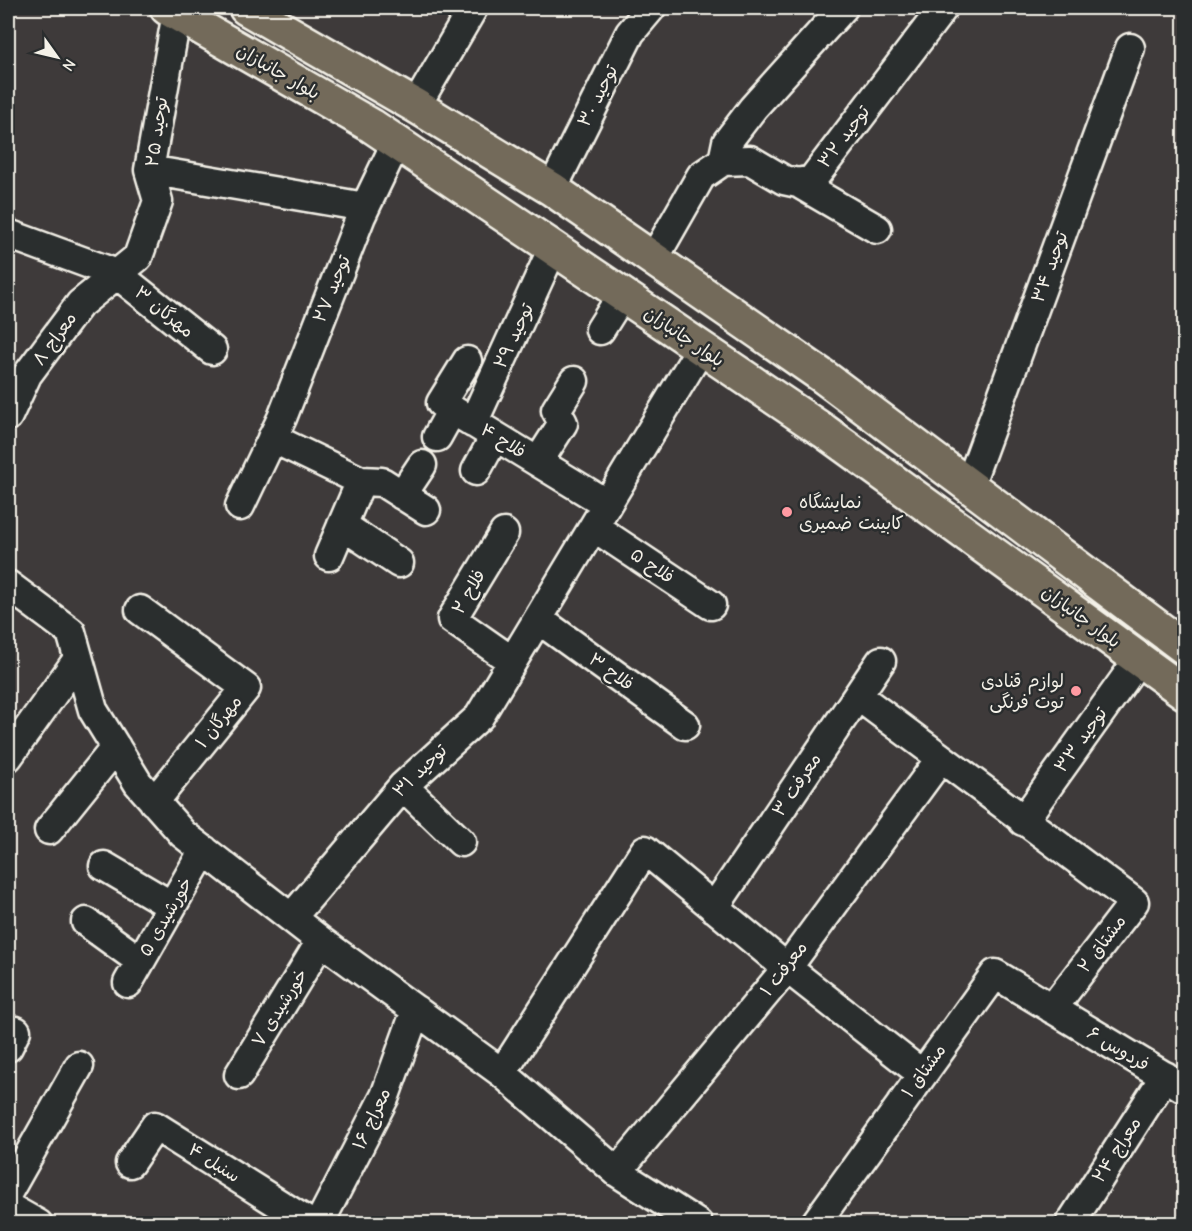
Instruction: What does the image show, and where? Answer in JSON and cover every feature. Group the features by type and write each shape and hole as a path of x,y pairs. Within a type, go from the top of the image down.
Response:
{"highway":[{"name":"بلوار جانبازان","path":"246,8 416,106 552,189 824,377 1185,646"},
{"name":"بلوار جانبازان","path":"172,10 372,126 824,431 1185,692"}],"street":[{"path":"416,106 473,8"},
{"name":"توحید ۳۰","path":"552,189 630,33 651,8"},
{"path":"723,160 727,141 753,108 843,8"},
{"name":"توحید ۳۲","path":"798,183 812,180 944,8"},
{"name":"توحید ۲۵","path":"117,274 138,257 158,201 149,170 172,10"},
{"name":"توحید ۳۴","path":"969,486 1130,48"},
{"name":"توحید ۲۷","path":"240,506 272,438 365,207 396,143"},
{"path":"653,260 701,176 723,160 750,160 784,180 798,183 877,230"},
{"path":"149,170 365,207"},
{"name":"مهرگان ۳","path":"8,234 117,274 212,350"},
{"name":"توحید ۲۹","path":"474,423 553,248"},
{"name":"معراج ۸","path":"8,416 27,375 80,304 117,274"},
{"path":"600,330 622,295"},
{"name":"توحید ۳۱","path":"292,917 402,786 479,717 701,348"},
{"path":"467,361 441,403 474,423"},
{"path":"538,462 563,423 556,410 574,381"},
{"path":"437,437 474,423"},
{"path":"474,423 476,471"},
{"name":"فلاح ۴","path":"474,423 538,462 600,515"},
{"path":"272,438 361,481 382,482 426,510"},
{"path":"402,495 422,465"},
{"path":"329,556 361,481"},
{"name":"فلاح ۵","path":"600,515 711,605"},
{"path":"342,525 399,563"},
{"name":"فلاح ۲","path":"504,532 452,619 512,661"},
{"path":"8,585 71,632 93,710 138,783 183,834 321,941 502,1074 617,1172 698,1224"},
{"name":"مهرگان ۱","path":"140,610 246,688 154,802"},
{"name":"فلاح ۳","path":"538,619 685,725"},
{"path":"8,757 78,659"},
{"name":"توحید ۳۳","path":"1023,821 1139,659"},
{"name":"معرفت ۳","path":"714,908 881,661"},
{"path":"858,696 1023,821"},
{"path":"49,830 116,747"},
{"name":"معرفت ۱","path":"617,1172 787,968 940,758"},
{"path":"402,786 461,842"},
{"name":"مشتاق ۲","path":"1023,821 1134,902 1052,1009"},
{"name":"خورشیدی ۵","path":"86,922 134,972 204,850"},
{"path":"502,1074 645,850 787,968 921,1074"},
{"path":"104,866 172,906"},
{"name":"خورشیدی ۷","path":"239,1075 321,941"},
{"name":"مشتاق ۱","path":"815,1224 995,974 1052,1009"},
{"name":"فردوس ۶","path":"1052,1009 1175,1082"},
{"name":"معراج ۱۶","path":"319,1224 385,1096 416,1011"},
{"path":"8,1192 79,1066"},
{"name":"معراج ۲۴","path":"1074,1222 1175,1082"},
{"name":"سنبل ۴","path":"130,1163 155,1126 312,1224"},
{"path":"8,1207 38,1224"}],"place":[{"name":"نمایشگاه کابینت ضمیری","path":"787,512"},
{"name":"لوازم قنادی توت فرنگی","path":"1076,691"}]}
